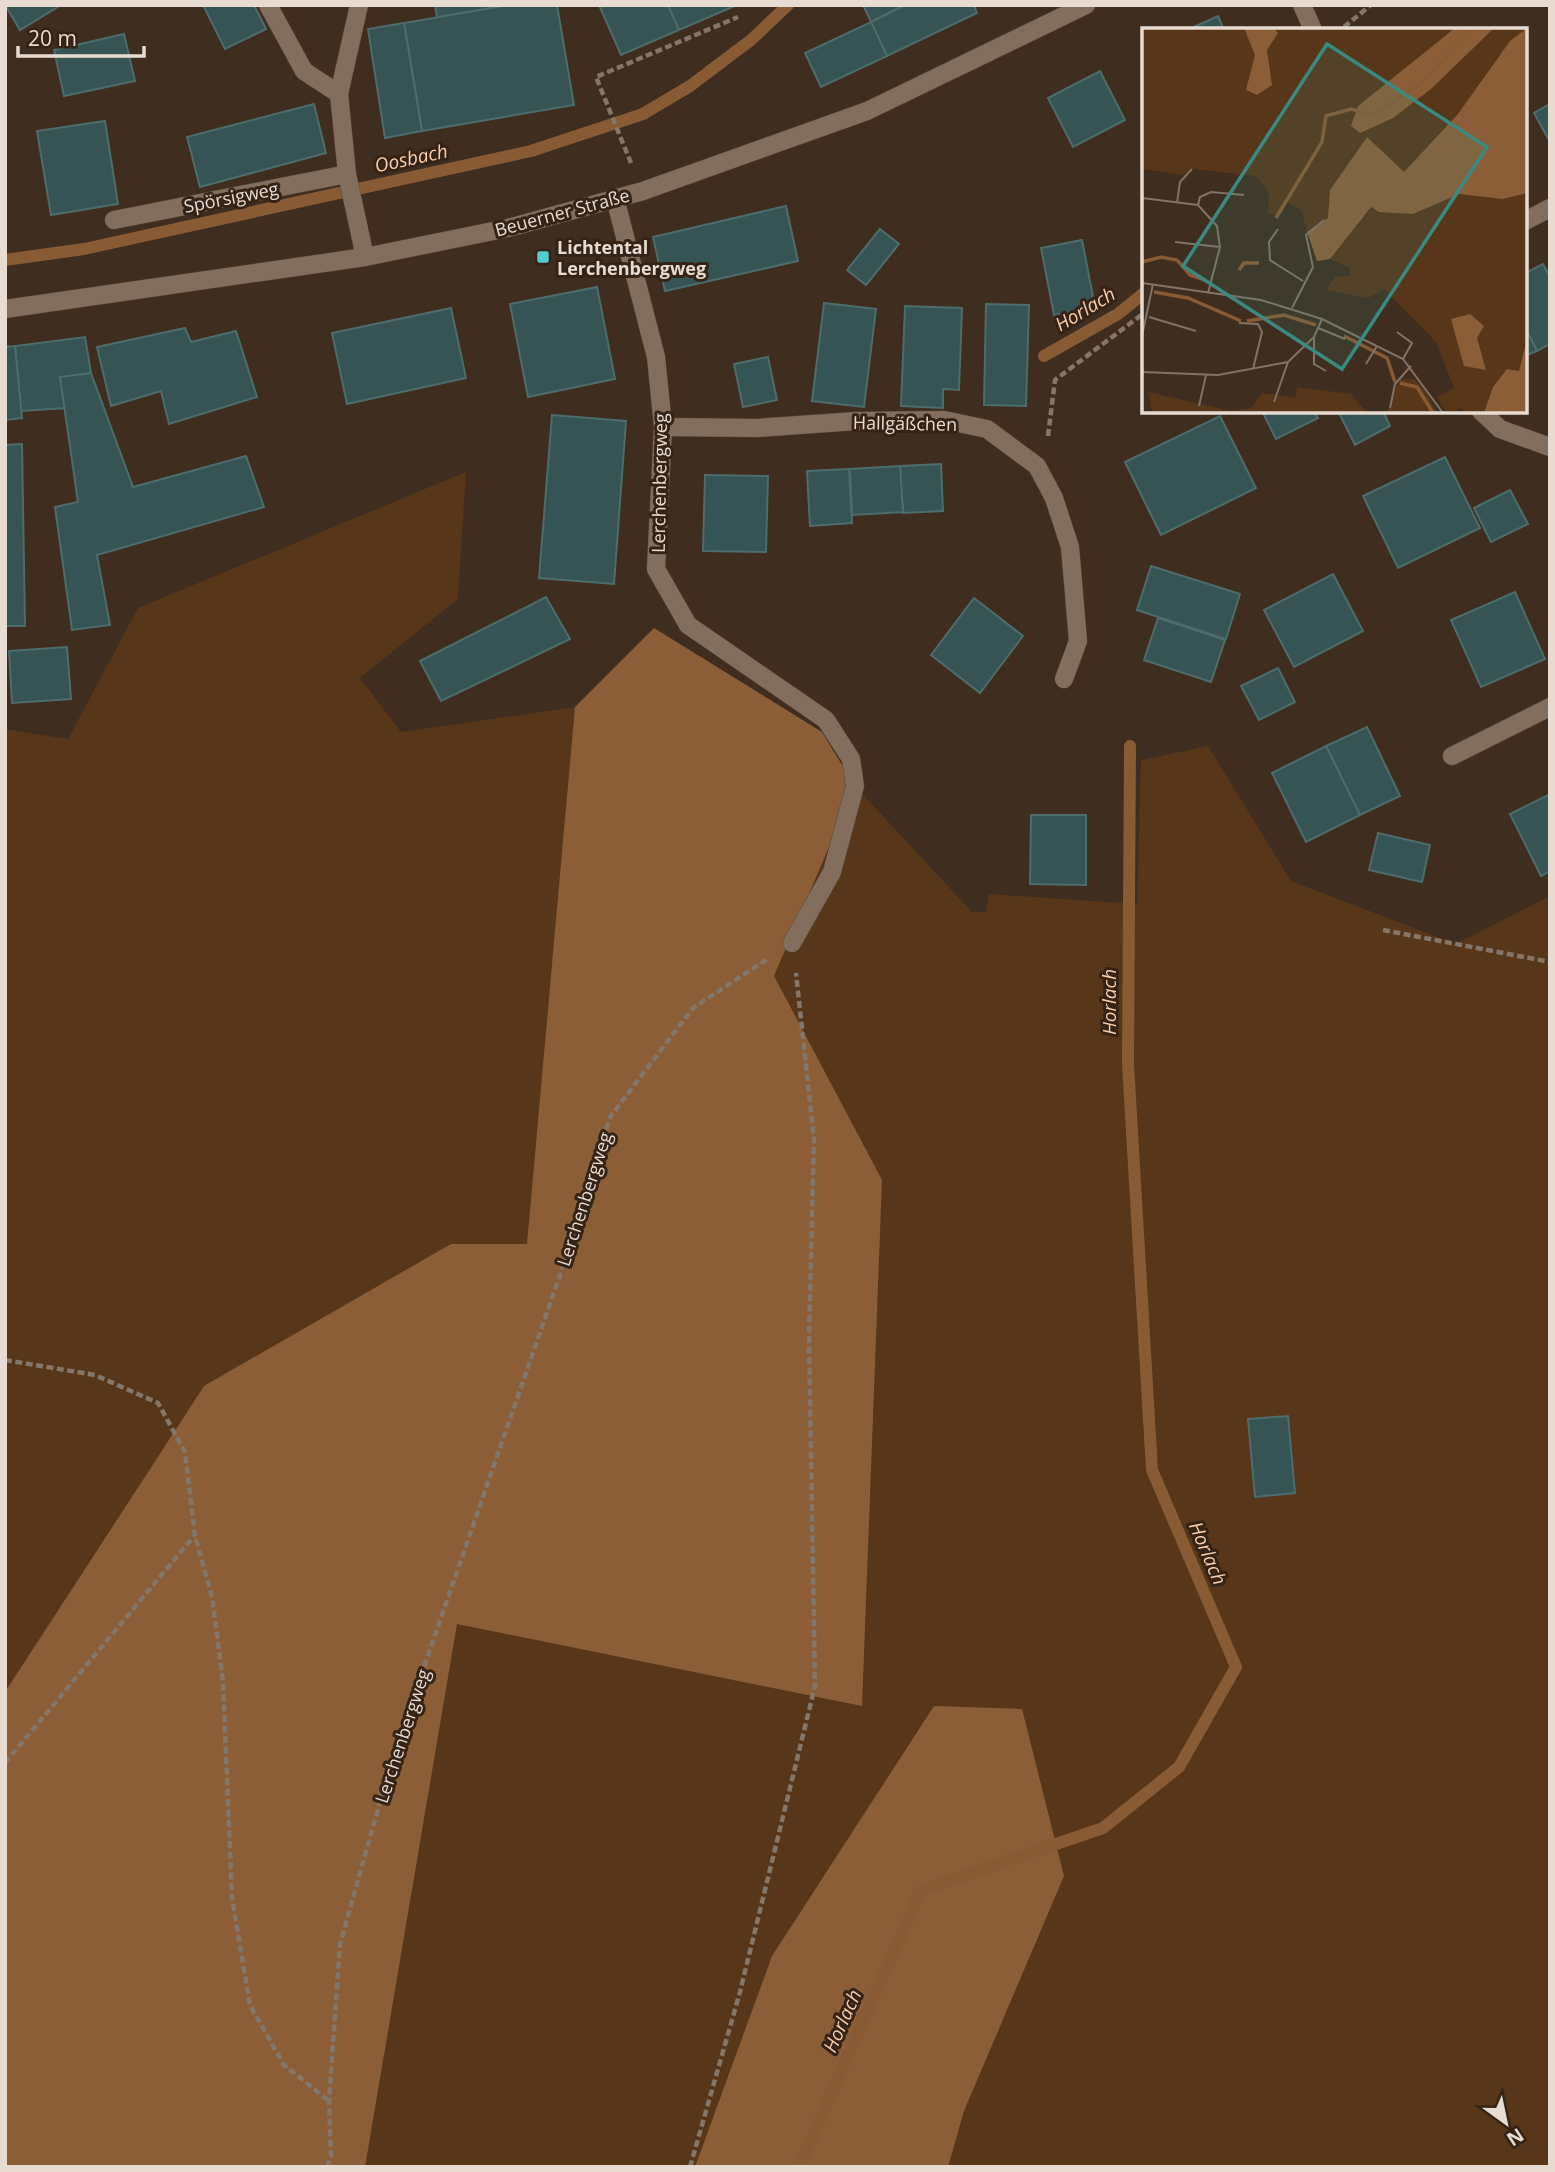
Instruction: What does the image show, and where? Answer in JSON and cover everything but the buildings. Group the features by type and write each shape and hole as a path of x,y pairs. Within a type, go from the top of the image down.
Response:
{"street":[{"path":"268,5 304,71 339,94"},
{"path":"359,5 339,94 347,174 365,257"},
{"name":"Beuerner Straße","path":"5,309 365,257 508,228 664,185 867,111 1086,5"},
{"path":"1302,5 1311,28"},
{"name":"Spörsigweg","path":"114,220 347,174"},
{"name":"Lerchenbergweg","path":"615,198 656,357 663,427 656,569 688,625 826,720 851,759 855,786 832,872 792,943"},
{"path":"1527,220 1550,208"},
{"path":"1483,413 1500,429 1550,447"},
{"name":"Hallgäßchen","path":"663,427 757,428 856,421 944,420 987,429 1037,466 1054,498 1070,547 1079,642 1064,679"},
{"path":"1452,756 1550,707"}],"path":[{"path":"1343,28 1371,5"},
{"path":"626,150 596,76 738,17"},
{"path":"1037,466 1047,440 1055,380 1142,315"},
{"path":"1383,930 1550,962"},
{"path":"690,2167 740,1992 815,1686 809,1338 814,1139 792,943"},
{"name":"Lerchenbergweg","path":"327,2167 331,2157 328,2101 340,1944 390,1770 559,1275 610,1117 693,1008 792,943"},
{"path":"5,1360 95,1375 158,1403 185,1452 195,1536 212,1597 223,1682 232,1898 250,2005 284,2065 328,2101"},
{"path":"5,1763 195,1536"}],"shaded area":[{"path":"466,472 458,599 360,678 401,732 575,707 553,963 809,894 855,786 972,912 986,912 989,894 1137,904 1141,760 1208,746 1291,881 1456,944 1550,896 1550,2167 293,2167 5,1692 5,729 68,739 138,608"},
{"path":"654,628 822,732 855,786 774,976 882,1180 862,1706 457,1624 365,2167 5,2167 5,1692 204,1386 451,1244 527,1244 575,707"},
{"path":"934,1706 1022,1709 1064,1876 964,2111 948,2167 695,2167 772,1956"}],"waterway":[{"name":"Oosbach","path":"5,260 84,249 531,151 643,114 690,86 751,40 788,5"},
{"name":"Horlach","path":"1044,356 1118,314 1142,295"},
{"name":"Horlach","path":"799,2167 921,1890 1103,1828 1179,1767 1236,1667 1152,1470 1128,1064 1130,746"}],"place":[{"name":"Lichtental Lerchenbergweg","path":"543,257"}]}
